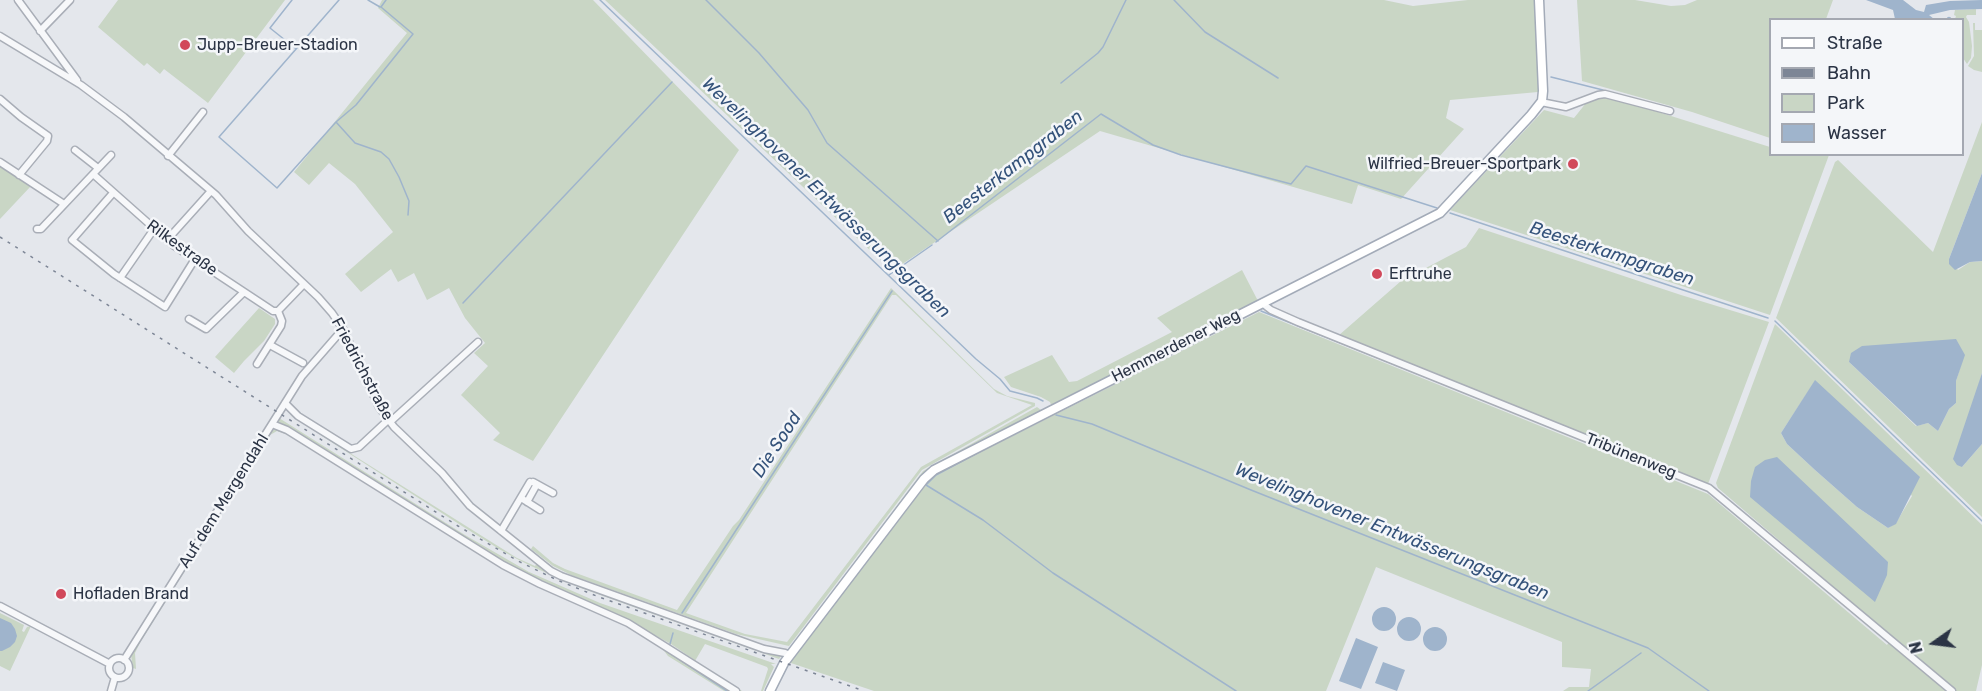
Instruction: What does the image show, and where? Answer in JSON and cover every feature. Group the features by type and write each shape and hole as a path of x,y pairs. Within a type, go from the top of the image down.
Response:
{"main road":[{"path":"1539,0 1543,91 1541,102"},
{"name":"Hemmerdener Weg","path":"770,691 776,676 790,655 924,479 934,470 1439,214 1541,102"}],"street":[{"path":"18,0 81,85"},
{"path":"40,31 70,0"},
{"name":"Friedrichstraße","path":"0,36 81,85 124,117 210,191 329,309 343,329 379,407 389,421 440,471 466,503 552,572 765,649 790,655"},
{"path":"58,71 64,63"},
{"path":"1541,102 1566,107 1605,94 1670,111"},
{"path":"0,99 24,120 46,133 48,138 19,175"},
{"path":"168,156 203,112"},
{"path":"75,150 98,168"},
{"path":"37,229 41,229 111,155"},
{"path":"0,162 64,204"},
{"name":"Rilkestraße","path":"93,174 167,240 244,292 274,311 278,311"},
{"path":"167,240 210,191"},
{"path":"113,192 72,240 120,278 165,307 195,259"},
{"path":"120,278 154,229"},
{"path":"257,364 282,324 278,311 304,284"},
{"path":"189,319 206,329 244,292"},
{"name":"Tribünenweg","path":"1262,303 1270,310 1298,322 1707,487 1952,691"},
{"name":"Auf dem Mergendahl","path":"124,660 310,365 343,329"},
{"path":"285,403 298,416 351,449 359,447 478,342"},
{"path":"270,345 303,363"},
{"path":"272,424 287,430 503,565 628,623 736,691"},
{"path":"501,531 524,500 533,483 553,493"},
{"path":"524,500 540,510"},
{"path":"0,606 110,664"},
{"path":"116,658 124,660 128,665 128,671 121,677 115,677 109,670 110,664 116,658"},
{"path":"111,691 115,677"}],"green space":[{"name":"Jupp-Breuer-Stadion","path":"118,0 285,0 208,103 164,69 160,74 147,63 144,66 98,27"},
{"path":"382,0 593,0 739,150 533,461 493,440 500,433 461,395 488,366 474,353 485,343 465,318 449,288 427,300 414,273 398,282 391,269 361,292 345,274 393,232 355,184 329,163 309,185 294,172 407,33 378,8"},
{"path":"605,0 1384,0 1413,6 1468,0 1537,0 1538,92 1450,100 1446,118 1464,129 1401,199 1358,185 1352,204 1100,131 892,271"},
{"path":"1577,0 1635,0 1671,6 1685,5 1697,0 1833,0 1826,18 1769,18 1769,138 1692,112 1582,81"},
{"path":"1976,9 1976,15 1966,17 1969,22 1972,46 1971,58 1967,64 1964,60 1964,18 1955,18 1955,10"},
{"path":"1973,23 1975,23 1975,30 1982,30 1982,72 1968,66 1974,56"},
{"path":"1604,95 1769,147 1769,156 1829,156 1770,315 1450,210 1544,110 1574,118 1586,103"},
{"path":"1982,122 1982,173 1949,259 1958,270 1970,262 1982,261 1982,373 1962,467 1982,444 1982,517 1776,318 1835,162 1838,160 1933,252","holes":["1964,355 1956,381 1956,403 1949,409 1938,431 1928,423 1916,426 1849,362"]},
{"path":"0,164 31,186 0,219"},
{"path":"1479,228 1769,322 1708,484 1338,336 1401,281 1466,247"},
{"path":"1242,270 1260,301 1051,405 1041,397 1011,387 1004,377 1052,355 1069,382 1077,381 1172,332 1157,318"},
{"path":"891,288 994,389 1007,396 1035,403 1035,406 922,470 789,646 736,634 571,575 553,566 531,549 533,546 553,563 565,569 677,610 739,520","holes":["892,295 896,295 997,393 1032,405 921,467 787,642 745,634 686,613"]},
{"path":"259,308 275,319 275,324 264,341 234,373 215,357"},
{"path":"1259,312 1708,494 1887,645 1892,637 1718,488 1716,483 1775,324 1982,525 1982,665 1976,691 1563,691 1569,687 1589,687 1591,669 1562,667 1562,642 1376,567 1326,691 874,691 788,662 933,476","holes":["1815,381 1912,496 1896,523 1888,528 1857,507 1787,444 1781,433"]},
{"path":"1037,407 1041,410 1039,413 935,466 791,650 788,650 923,471"},
{"path":"283,411 517,558 535,566 537,563 550,572 783,654 779,659 578,587 531,566 499,549 462,526"},
{"path":"279,418 465,535 529,572 600,603 776,664 771,664 774,667 763,691 761,691 767,667 705,644 695,661 671,644 605,609 544,584 280,424 277,420"},
{"path":"280,429 507,569 638,631 731,691 724,691 668,656 661,647 627,626 509,572 286,434 277,431 270,435 141,641 135,653 136,669 133,668 131,655 268,434"},
{"path":"0,613 24,625 22,631 24,632 27,627 31,626 10,671 0,666"}],"water":[{"path":"1866,0 1903,0 1916,10 1924,12 1926,5 1950,1 1982,0 1982,9 1950,10 1929,15 1933,18 1895,18 1893,10"},
{"path":"1982,173 1982,261 1970,262 1955,270 1949,264 1949,259"},
{"path":"1956,339 1965,355 1956,381 1956,403 1949,409 1938,431 1928,423 1917,426 1849,362 1851,353 1862,346"},
{"path":"1982,373 1982,444 1962,467 1957,465 1953,459"},
{"path":"1815,380 1920,477 1896,524 1888,528 1857,507 1787,444 1781,433"},
{"path":"1777,457 1888,562 1887,575 1875,602 1750,497 1755,467 1765,460"},
{"path":"1384,607 1393,610 1396,619 1393,628 1384,631 1375,628 1372,619 1375,610"},
{"path":"1409,617 1418,620 1421,629 1418,638 1409,641 1400,638 1397,629 1400,620"},
{"path":"0,618 11,623 17,636 10,647 2,651 0,651"},
{"path":"1435,627 1444,630 1447,639 1444,648 1435,651 1426,648 1423,639 1426,630"},
{"path":"1356,638 1378,647 1361,689 1339,681"},
{"path":"1383,662 1405,670 1397,691 1375,683"}],"waterway":[{"path":"292,0 270,28 295,48"},
{"path":"336,122 277,188 219,137 339,0"},
{"path":"368,0 380,7"},
{"path":"386,0 381,7 413,34 356,105 336,122 355,143 381,152 389,159 409,201 408,215"},
{"name":"Wevelinghovener Entwässerungsgraben","path":"600,0 1010,391 1043,401"},
{"path":"706,0 759,53 808,110 827,143 938,241"},
{"path":"1061,83 1103,47 1126,0"},
{"path":"1174,0 1205,32 1278,78"},
{"path":"1551,77 1603,90"},
{"path":"463,303 672,82"},
{"name":"Beesterkampgraben","path":"936,242 1101,114 1153,145 1181,155 1291,184 1306,166 1437,208"},
{"name":"Beesterkampgraben","path":"1450,213 1768,318"},
{"name":"Beesterkampgraben","path":"889,275 932,245"},
{"name":"Die Sood","path":"682,613 892,291"},
{"path":"1261,311 1615,453"},
{"name":"Beesterkampgraben","path":"1775,321 1982,521"},
{"name":"Wevelinghovener Entwässerungsgraben","path":"1056,415 1092,424 1251,490 1648,648 1709,691"},
{"path":"1017,432 936,475 926,485 983,520 1053,573 1236,691"},
{"name":"Die Sood","path":"670,644 673,633"},
{"name":"Die Sood","path":"668,652 727,691"},
{"path":"1588,691 1641,653"}],"railway":[{"path":"0,237 458,526 518,561 599,597 864,691"}],"place":[{"name":"Jupp-Breuer-Stadion","path":"185,45"},
{"name":"Wilfried-Breuer-Sportpark","path":"1573,164"},
{"name":"Erftruhe","path":"1377,274"},
{"name":"Hofladen Brand","path":"61,594"}]}
